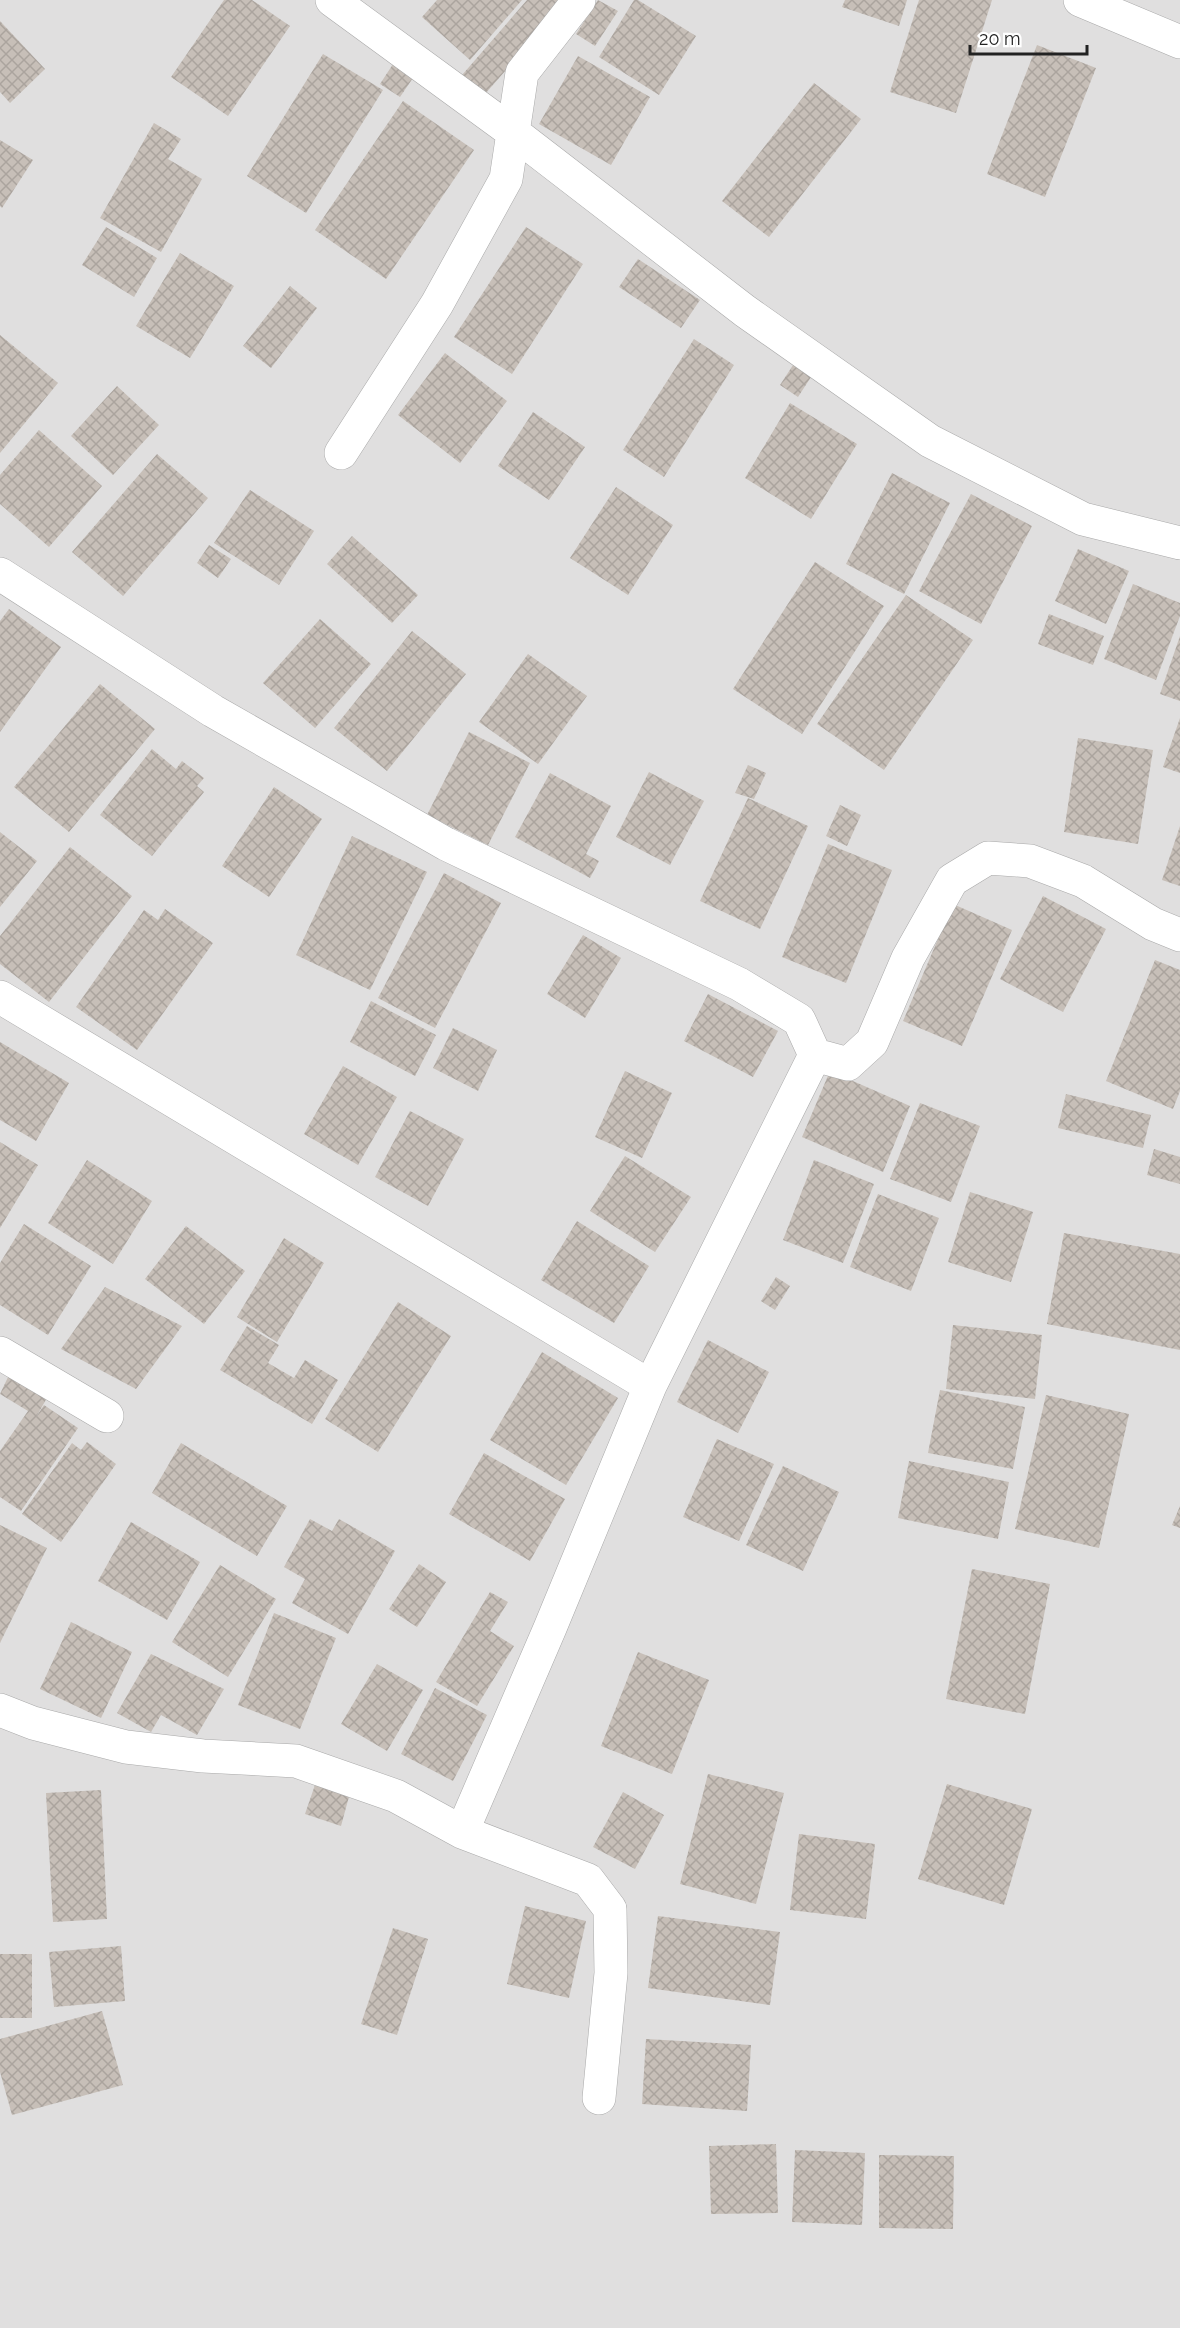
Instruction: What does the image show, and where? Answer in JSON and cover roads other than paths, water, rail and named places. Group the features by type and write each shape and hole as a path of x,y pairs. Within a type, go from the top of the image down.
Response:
{"street":[{"path":"332,0 514,134 745,311 930,441 1083,519 1180,543"},
{"path":"341,453 437,304 506,179 522,73 579,0"},
{"path":"1080,0 1180,42"},
{"path":"0,574 213,711 446,844 739,984 799,1020 815,1055"},
{"path":"815,1055 848,1064 872,1042 908,958 952,880 988,858 1030,861 1083,881 1153,924 1180,935"},
{"path":"0,997 650,1386"},
{"path":"462,1832 550,1628 650,1386 815,1055"},
{"path":"0,1353 107,1416"},
{"path":"0,1710 33,1723 126,1747 203,1756 296,1761 396,1796 462,1832 588,1880 610,1909 611,1973 599,2098"}]}
